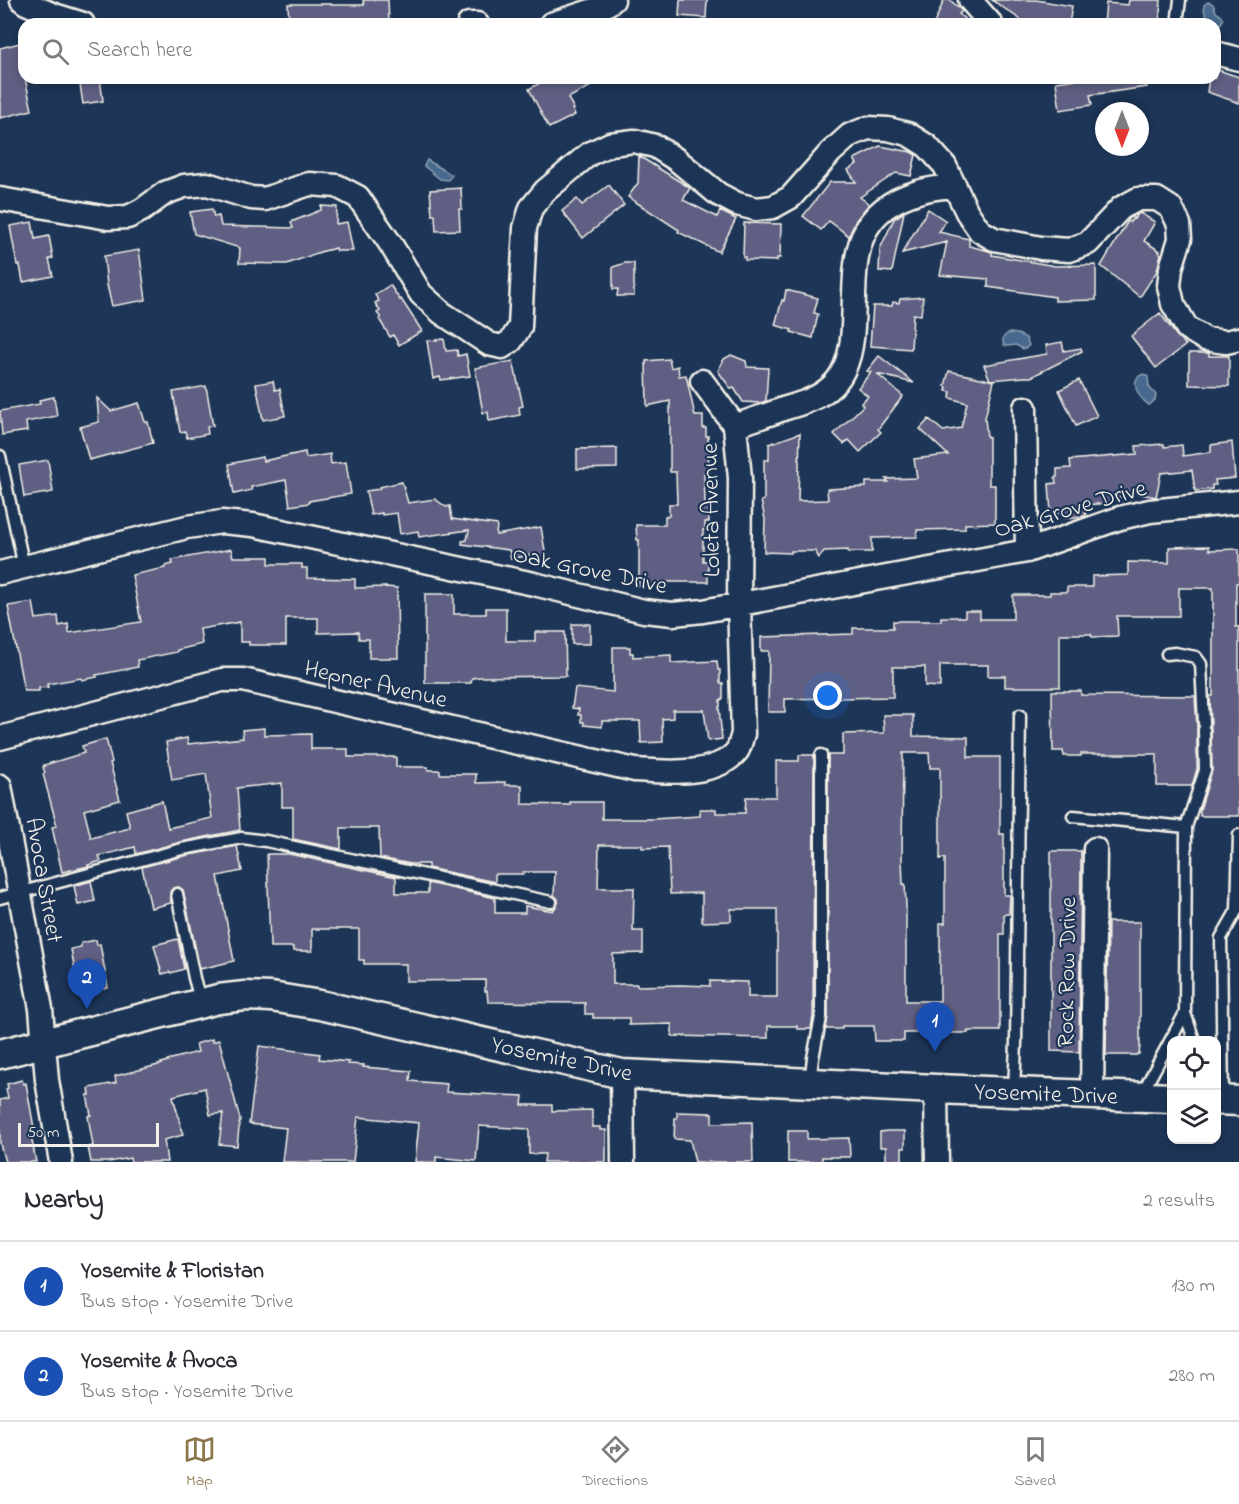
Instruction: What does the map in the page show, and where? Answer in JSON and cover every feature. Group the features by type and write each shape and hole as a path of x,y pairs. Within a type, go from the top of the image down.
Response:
{"street":[{"path":"22,0 64,18"},
{"path":"569,18 603,7 613,0"},
{"path":"970,0 986,18"},
{"path":"1221,54 1239,59"},
{"path":"0,199 108,218 128,217 165,193 184,186 207,184 251,198 265,199 309,184 337,186 358,197 421,294 442,313 489,344 502,347 511,341 520,327 525,228 531,208 545,191 589,154 610,144 634,141 655,146 718,194 737,204 756,209 773,207 791,197 831,152 850,135 868,128 888,129 908,134 927,146 945,166 967,212 980,231 994,239 1041,248 1069,250 1088,243 1121,208 1138,199 1157,199 1171,208 1179,224 1180,239 1171,268 1170,286 1173,304 1187,328 1205,339 1226,342 1239,339"},
{"name":"Loleta Avenue","path":"738,750 743,734 739,603 740,478 735,426 815,399 833,385 847,363 852,340 856,257 863,233 875,216 897,200 920,191 955,186"},
{"path":"702,381 735,426"},
{"path":"1025,408 1027,551"},
{"name":"Oak Grove Drive","path":"0,573 187,527 222,522 265,527 534,584 651,613 673,614 690,613 1027,551 1130,515 1150,511 1239,502"},
{"name":"Hepner Avenue","path":"0,738 222,680 243,680 635,770 672,773 704,769 725,761 738,750"},
{"name":"Avoca Street","path":"0,786 10,896 41,1009 47,1080 61,1162"},
{"name":"Rock Row Drive","path":"1092,1095 1095,849"},
{"name":"Yosemite Drive","path":"0,1054 218,999 244,996 271,997 320,1005 622,1074 1167,1098"},
{"path":"622,1074 623,1162"},
{"path":"936,1089 937,1162"}],"lane":[{"path":"1178,18 1180,0"},
{"path":"0,456 24,567"},
{"path":"1167,654 1175,653 1196,657 1201,664 1205,770 1186,828 1185,1013 1192,1036"},
{"path":"1014,1092 1020,715"},
{"path":"810,1083 821,1017 821,755"},
{"path":"1073,816 1186,828"},
{"path":"1226,1100 1221,938 1237,910 1239,835"},
{"path":"10,896 182,849 243,838 551,902"},
{"path":"177,894 201,1003"},
{"path":"1141,1097 1185,1013"}],"water":[{"path":"1208,2 1213,4 1216,12 1222,16 1221,23 1221,18 1208,18 1204,5"},
{"path":"427,160 452,175 448,180 440,179 424,166"},
{"path":"1009,333 1026,338 1029,345 1023,349 1016,345 1004,345 1004,338"},
{"path":"1144,374 1148,377 1149,387 1156,395 1155,400 1149,405 1139,394 1135,384 1136,380"}],"building":[{"path":"363,0 388,0 389,18 289,18 288,4 364,5"},
{"path":"680,0 707,0 706,18 679,16"},
{"path":"944,0 950,0 962,11 959,14 963,18 936,18"},
{"path":"992,0 1036,0 1072,6 1070,18 1018,18"},
{"path":"1129,0 1161,0 1160,18 1105,18 1106,3 1128,5"},
{"path":"18,44 18,84 26,84 32,110 0,118 0,48"},
{"path":"1221,71 1239,77 1239,103 1207,92 1208,84 1221,84"},
{"path":"80,84 101,84 103,101 83,104"},
{"path":"538,84 595,84 568,98 575,115 549,128 529,89"},
{"path":"1056,84 1147,84 1147,87 1090,95 1092,105 1060,110"},
{"path":"880,146 916,155 911,176 896,173 860,197 869,204 856,220 849,236 829,221 821,230 803,216 830,182 856,182 848,170 857,164 854,159"},
{"path":"639,156 690,188 683,200 717,217 720,211 736,219 719,252 678,232 679,230 628,197 638,183"},
{"path":"609,185 624,205 583,238 562,211 577,199 582,205"},
{"path":"461,188 460,230 436,231 430,190"},
{"path":"321,206 337,207 336,224 347,222 353,251 337,251 336,248 287,264 239,263 240,248 194,234 190,212 212,209 214,217 219,216 221,226 293,228 291,222 321,210"},
{"path":"928,209 946,221 939,232 969,239 969,246 992,252 992,255 1055,266 1096,265 1096,300 1055,301 1055,297 988,287 988,279 940,275 947,242 902,253"},
{"path":"904,212 892,272 879,271 880,249 894,219"},
{"path":"1140,213 1155,222 1144,241 1161,254 1157,271 1140,297 1101,266 1128,221 1130,222"},
{"path":"32,222 35,239 49,236 53,258 49,259 53,276 23,282 20,265 17,265 10,226"},
{"path":"744,223 781,224 780,258 777,258 777,261 745,260 743,257"},
{"path":"139,250 146,300 112,306 104,256"},
{"path":"634,263 634,296 617,296 618,289 613,289 613,267"},
{"path":"390,285 422,331 399,345 393,335 390,337 379,319 381,318 377,313 380,311 375,303 379,301 375,295"},
{"path":"786,290 818,298 814,313 818,314 813,338 775,325"},
{"path":"923,297 921,315 913,314 911,349 870,346 873,306 892,306 893,302 899,303 900,299"},
{"path":"1160,313 1186,345 1156,368 1131,336"},
{"path":"444,339 446,351 457,350 458,356 466,354 470,376 433,379 427,341"},
{"path":"1062,342 1064,351 1081,348 1082,351 1031,377 990,380 984,365 1047,354 1046,345"},
{"path":"1189,353 1229,356 1229,386 1189,385"},
{"path":"731,355 746,361 747,367 768,368 766,401 743,402 734,388 731,389 718,371 724,359"},
{"path":"879,356 914,383 877,374 903,396 878,429 881,432 860,452 849,440 844,444 834,434 863,406 861,403 868,396 858,388 871,372 867,371"},
{"path":"669,359 671,368 678,366 679,376 686,375 695,416 703,416 703,428 706,428 706,436 708,436 709,473 704,473 705,503 709,503 709,522 705,522 705,530 703,530 703,561 708,561 708,582 659,582 659,585 639,586 639,540 637,540 636,525 665,525 665,516 669,516 669,504 677,504 676,472 670,472 670,401 647,406 646,361"},
{"path":"513,361 523,406 519,407 520,415 489,421 488,412 483,413 475,368"},
{"path":"949,371 994,381 985,418 987,437 989,437 989,485 995,485 995,523 965,524 965,529 917,530 917,537 872,538 872,552 824,551 819,558 815,551 764,552 765,519 761,501 764,500 764,460 769,460 769,444 800,433 798,501 828,500 827,489 866,487 866,482 888,482 886,479 917,478 914,459 948,455 920,429 929,419 943,431 961,428 967,403 950,398 951,392 946,391"},
{"path":"1079,380 1097,416 1076,426 1059,390"},
{"path":"273,381 275,390 280,389 285,416 263,420 256,384"},
{"path":"206,386 213,426 207,427 208,434 187,438 185,431 180,432 173,392"},
{"path":"54,397 57,416 26,422 27,431 2,435 0,411 40,404 39,400"},
{"path":"97,398 111,411 139,403 145,422 148,422 153,443 89,460 80,427 99,422"},
{"path":"1232,442 1235,478 1215,480 1216,485 1212,485 1212,489 1195,491 1192,470 1161,473 1156,497 1124,491 1125,497 1111,498 1111,503 1084,505 1086,516 1065,518 1064,513 1051,514 1049,484 1056,483 1057,469 1071,468 1070,460 1137,454 1136,446 1164,444 1164,447 1182,445 1183,456 1211,452 1211,445"},
{"path":"617,448 617,468 577,469 577,449"},
{"path":"305,452 306,458 330,454 331,464 346,462 351,494 290,506 286,480 251,487 252,490 234,494 229,464 262,457 263,461"},
{"path":"48,460 53,492 24,497 19,465"},
{"path":"402,482 408,503 435,499 446,507 450,506 452,519 497,525 496,535 541,527 546,557 530,560 530,555 511,559 509,550 462,544 462,541 467,540 469,530 419,537 418,531 400,534 397,513 371,515 366,491"},
{"path":"1209,546 1209,550 1239,549 1236,627 1239,627 1239,816 1200,816 1212,770 1210,696 1213,696 1213,588 1179,588 1179,616 1117,616 1118,636 1092,637 1091,634 1060,634 1060,687 1005,687 1005,676 988,676 988,665 940,665 940,687 925,686 925,667 893,667 893,697 785,699 785,712 768,712 769,651 761,651 761,637 853,634 853,628 893,628 893,621 941,621 941,617 965,617 965,611 980,611 980,619 1013,619 1013,595 1050,595 1050,592 1067,592 1067,587 1092,587 1092,576 1128,575 1128,562 1169,563 1169,547"},
{"path":"231,549 233,557 269,557 269,564 302,564 302,568 307,568 307,578 355,579 355,588 397,588 398,658 369,658 369,639 359,639 358,632 318,633 318,618 286,618 286,645 249,645 249,642 240,642 240,622 200,629 202,644 137,660 138,667 82,680 81,678 47,684 48,687 39,688 39,691 24,691 8,606 33,602 36,619 58,616 59,626 68,624 69,633 141,622 132,575 165,568 173,564 172,560"},
{"path":"425,594 454,594 454,614 486,614 486,608 506,608 506,641 535,641 535,632 565,632 566,676 480,677 472,678 471,683 425,683"},
{"path":"572,624 590,624 590,644 572,644"},
{"path":"613,647 630,647 633,657 671,655 671,663 717,661 720,683 723,683 723,699 720,700 719,707 722,739 708,741 704,710 673,710 673,718 662,719 663,742 641,743 640,721 602,721 602,727 584,725 584,722 581,722 581,715 578,715 579,709 572,708 575,688 613,692"},
{"path":"1052,691 1081,691 1081,695 1195,696 1197,769 1192,786 1157,786 1157,754 1064,756 1063,751 1053,751"},
{"path":"883,715 913,715 913,736 968,737 968,757 1000,757 1000,834 1004,834 1004,895 1010,895 1009,914 1004,914 1004,934 1000,934 1000,1031 904,1033 904,1041 875,1041 874,1026 842,1026 842,1029 826,1029 828,1017 828,755 843,755 843,734 884,733","holes":["903,753 929,753 930,768 940,768 940,859 945,858 945,923 940,923 940,1001 906,1001 906,906 902,860"]},
{"path":"264,728 264,735 311,734 311,749 348,749 348,757 396,757 396,767 428,767 428,770 440,771 440,774 476,774 476,783 505,782 505,785 522,785 522,804 570,805 570,802 602,802 602,819 700,816 700,809 716,809 716,813 745,813 746,797 776,797 776,761 799,761 799,755 814,755 813,1016 811,1029 797,1029 797,1026 768,1026 768,1038 672,1036 672,1024 629,1025 629,1018 593,1018 593,1014 585,1014 585,1003 488,1002 485,980 406,981 406,964 364,964 364,960 359,960 359,929 312,929 312,951 293,951 293,947 270,947 267,854 289,854 396,877 396,893 428,893 428,883 495,898 495,913 525,913 525,906 553,911 558,903 554,895 555,872 495,874 495,882 428,868 428,864 411,864 380,858 379,828 341,828 341,849 293,839 293,807 282,807 282,783 237,788 240,830 136,854 135,847 99,856 101,861 62,872 52,827 57,826 43,774 45,773 44,765 84,753 82,746 106,739 120,800 84,810 91,838 130,828 126,811 162,801 168,828 212,818 206,774 172,780 166,742 187,738 188,744 243,738 242,730","holes":["599,845 642,845 642,848 668,847 670,894 702,893 702,922 731,921 731,909 777,909 777,997 748,997 748,982 710,981 710,986 613,984 613,954 643,953 643,931 633,931 634,888 598,888"]},
{"path":"237,846 242,871 218,876 234,961 200,969 183,890 179,887 173,888 170,892 171,903 151,908 142,867"},
{"path":"1051,851 1081,851 1079,1052 1051,1051"},
{"path":"91,881 95,901 78,905 74,886"},
{"path":"1108,922 1140,922 1140,1046 1139,1054 1136,1055 1106,1055"},
{"path":"178,939 184,969 162,974 154,945"},
{"path":"96,940 97,945 100,944 108,988 79,993 71,949 81,947 81,943"},
{"path":"212,1039 212,1042 219,1040 240,1119 237,1146 219,1144 223,1113 210,1115 205,1088 173,1096 183,1135 164,1140 167,1162 131,1162 130,1158 109,1162 91,1162 88,1147 93,1146 88,1116 91,1115 87,1095 90,1095 89,1088 116,1083 115,1076 198,1052 196,1044"},
{"path":"259,1046 320,1054 319,1059 349,1062 348,1064 364,1065 363,1067 411,1071 410,1081 447,1084 446,1092 523,1096 522,1105 552,1105 552,1111 592,1110 592,1127 606,1130 606,1162 544,1162 545,1154 529,1154 529,1129 479,1126 476,1161 436,1157 436,1162 415,1162 419,1123 358,1117 353,1162 282,1162 286,1128 249,1124"},
{"path":"22,1080 24,1084 26,1083 34,1128 30,1130 36,1162 5,1162 0,1144 0,1100 8,1098 7,1084"},
{"path":"677,1112 712,1113 712,1123 752,1122 753,1162 695,1162 690,1140 674,1139"},
{"path":"788,1131 807,1131 807,1139 849,1138 850,1157 822,1157 822,1162 788,1162"},
{"path":"905,1131 902,1160 886,1160 886,1147 880,1147 880,1132"}],"place":[{"name":"Yosemite & Avoca","path":"87,1009"},
{"name":"Yosemite & Floristan","path":"935,1052"}]}
